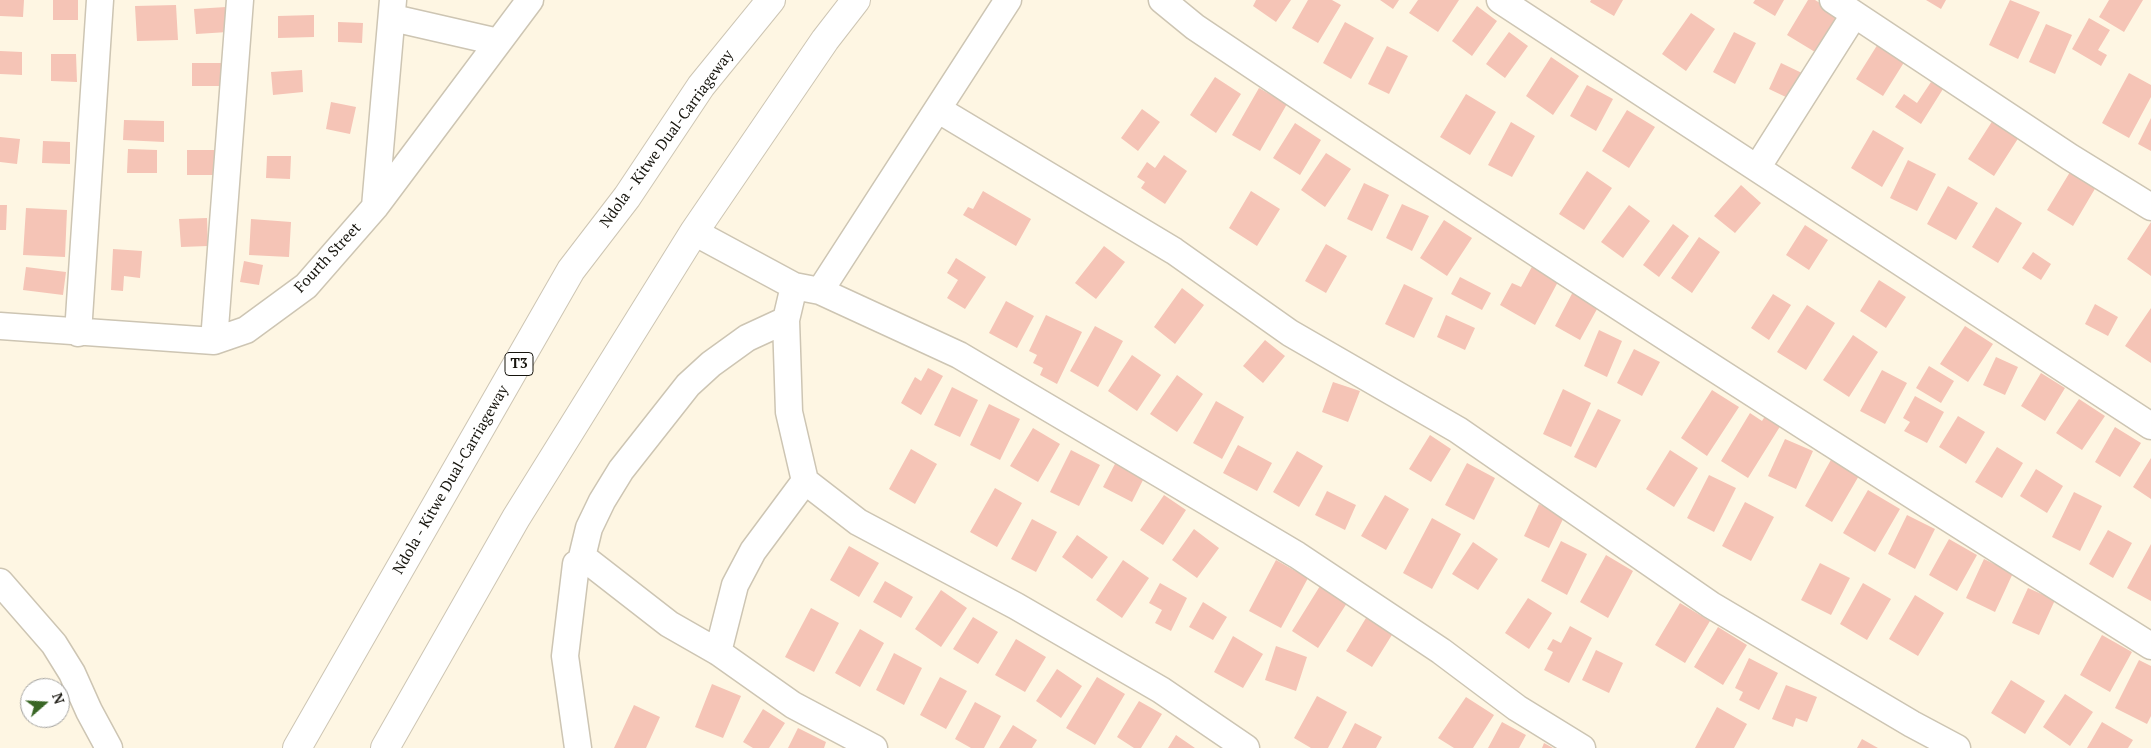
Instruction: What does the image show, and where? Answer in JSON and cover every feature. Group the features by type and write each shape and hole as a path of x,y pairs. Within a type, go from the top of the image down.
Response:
{"highway":[{"name":"Ndola - Kitwe Dual-Carriageway","path":"297,748 571,270 627,197 701,86 771,0"},
{"path":"385,748 516,518 694,232 825,40 856,0"},
{"path":"280,748 312,719"}],"street":[{"path":"78,332 100,0"},
{"path":"214,341 240,0"},
{"name":"Fourth Street","path":"0,326 214,341 246,330 306,286 375,207 530,0"},
{"path":"820,291 1008,0"},
{"path":"1162,0 1195,27 1436,189 1746,390 2151,646"},
{"path":"1500,0 1757,168 1836,222 2151,426"},
{"path":"1833,0 2151,207"},
{"path":"375,207 393,9 498,42"},
{"path":"1757,168 1854,14"},
{"path":"938,110 1174,251 1290,333 1458,430 1710,606 1912,724 1957,748"},
{"path":"694,232 794,286 820,291 959,355 1297,555 1441,651 1517,708 1582,748"},
{"path":"794,286 786,320 789,412 805,481 858,522 1016,606 1161,690 1246,748"},
{"path":"581,561 589,528 606,494 621,470 688,385 711,364 747,338 786,320"},
{"path":"718,652 735,585 753,551 805,481"},
{"path":"578,748 565,656 576,564 581,561 588,561 669,624 718,652 792,705 874,748"},
{"path":"0,582 54,644 72,673 89,711 109,748"}],"building":[{"path":"0,0 24,0 23,17 0,16"},
{"path":"53,0 78,0 78,20 53,20"},
{"path":"1256,0 1291,0 1276,22 1253,6"},
{"path":"1308,0 1332,0 1341,5 1318,43 1292,28"},
{"path":"1380,0 1399,0 1393,9"},
{"path":"1418,0 1459,0 1438,32 1409,13"},
{"path":"1591,0 1623,0 1614,16 1590,2"},
{"path":"1755,0 1784,0 1775,16 1753,3"},
{"path":"1808,0 1815,0 1838,14 1815,52 1787,35"},
{"path":"1926,0 1946,0 1941,9"},
{"path":"2010,0 2040,12 2018,59 1989,45"},
{"path":"2109,0 2143,0 2124,32 2099,17"},
{"path":"176,5 178,40 137,41 135,6"},
{"path":"1477,6 1497,21 1472,56 1452,41"},
{"path":"226,7 228,32 196,34 194,9"},
{"path":"1691,13 1715,29 1686,71 1662,54"},
{"path":"314,15 314,37 278,38 278,16"},
{"path":"2089,18 2110,30 2098,50 2107,55 2101,66 2072,49"},
{"path":"338,22 363,23 362,43 338,42"},
{"path":"1345,22 1374,38 1351,79 1323,63"},
{"path":"2046,24 2072,35 2055,74 2029,62"},
{"path":"1509,32 1528,46 1505,78 1486,64"},
{"path":"1734,32 1756,43 1735,84 1713,72"},
{"path":"1881,39 1908,56 1883,96 1856,79"},
{"path":"1387,46 1408,56 1389,94 1368,84"},
{"path":"0,51 22,52 22,75 0,74"},
{"path":"51,54 76,54 77,82 51,81"},
{"path":"1551,57 1579,76 1553,115 1526,96"},
{"path":"192,63 224,63 224,86 192,86"},
{"path":"1781,63 1802,73 1790,99 1769,89"},
{"path":"302,70 303,92 273,95 271,72"},
{"path":"2129,73 2151,85 2151,97 2129,138 2102,123"},
{"path":"1215,77 1241,94 1216,133 1190,115"},
{"path":"1931,82 1943,89 1921,124 1895,107 1904,94 1917,103"},
{"path":"1587,85 1613,99 1596,131 1570,116"},
{"path":"1259,88 1287,104 1260,151 1232,135"},
{"path":"1466,94 1496,112 1470,155 1440,137"},
{"path":"331,102 356,107 350,134 326,129"},
{"path":"1142,109 1160,122 1138,151 1121,138"},
{"path":"1627,110 1655,127 1629,168 1602,151"},
{"path":"2151,118 2151,151 2138,144"},
{"path":"124,120 164,121 164,142 123,140"},
{"path":"1993,120 2019,137 1994,176 1968,159"},
{"path":"1511,122 1535,136 1512,177 1488,165"},
{"path":"1295,123 1321,140 1300,175 1273,158"},
{"path":"1873,130 1904,148 1882,187 1851,168"},
{"path":"0,137 20,139 17,164 0,162"},
{"path":"43,141 70,142 70,164 42,163"},
{"path":"128,149 157,150 157,173 127,173"},
{"path":"187,150 215,150 215,175 187,175"},
{"path":"1326,153 1351,169 1325,207 1301,190"},
{"path":"1164,155 1187,171 1165,204 1141,188 1145,182 1137,177 1147,162 1155,168"},
{"path":"267,156 291,156 290,179 266,178"},
{"path":"1908,160 1936,174 1917,211 1890,198"},
{"path":"1587,171 1612,188 1584,230 1559,214"},
{"path":"2070,172 2096,187 2073,226 2047,210"},
{"path":"1364,183 1389,195 1372,231 1347,219"},
{"path":"1741,185 1761,203 1735,233 1714,216"},
{"path":"1948,186 1978,203 1956,240 1927,224"},
{"path":"983,191 1031,219 1016,246 963,215 968,207 973,209"},
{"path":"1251,191 1280,209 1257,246 1229,228"},
{"path":"1402,204 1429,216 1412,251 1386,238"},
{"path":"0,205 7,205 6,230 0,230"},
{"path":"1629,205 1650,221 1623,258 1601,242"},
{"path":"1996,207 2022,223 1998,263 1972,247"},
{"path":"26,208 67,210 65,257 23,255"},
{"path":"207,218 208,246 181,247 179,219"},
{"path":"251,219 291,222 289,257 249,255"},
{"path":"1444,220 1472,238 1447,276 1420,258"},
{"path":"2151,222 2151,276 2127,259"},
{"path":"1673,224 1689,236 1659,277 1643,265"},
{"path":"1805,225 1828,240 1809,270 1786,255"},
{"path":"1699,237 1720,252 1692,293 1671,278"},
{"path":"1326,244 1347,256 1326,293 1305,281"},
{"path":"1104,246 1125,262 1096,299 1075,283"},
{"path":"113,249 142,251 140,278 124,276 123,291 111,290"},
{"path":"2033,252 2051,264 2041,280 2022,268"},
{"path":"956,258 986,277 965,309 947,298 958,280 947,273"},
{"path":"244,261 263,265 259,285 240,282"},
{"path":"1534,263 1560,278 1535,325 1500,305 1512,283 1521,287"},
{"path":"26,267 66,272 63,295 23,290"},
{"path":"1460,277 1491,293 1482,310 1451,294"},
{"path":"1879,280 1906,297 1886,328 1860,311"},
{"path":"1404,284 1433,298 1414,338 1385,324"},
{"path":"1576,286 1602,300 1580,340 1555,326"},
{"path":"1182,288 1204,305 1175,344 1154,327"},
{"path":"1773,294 1791,305 1769,340 1751,328"},
{"path":"1006,301 1034,316 1017,348 989,333"},
{"path":"2095,304 2118,317 2108,336 2085,324"},
{"path":"1807,305 1835,323 1806,370 1777,352"},
{"path":"2151,308 2151,363 2125,346"},
{"path":"1046,315 1082,332 1057,384 1040,375 1043,368 1033,363 1037,355 1029,351"},
{"path":"1446,315 1475,328 1465,350 1437,337"},
{"path":"1095,326 1123,341 1098,387 1070,371"},
{"path":"1965,326 1993,344 1968,382 1940,364"},
{"path":"1599,330 1622,341 1607,377 1584,366"},
{"path":"1853,335 1878,352 1849,397 1823,380"},
{"path":"1265,340 1285,356 1263,383 1243,366"},
{"path":"1634,349 1660,362 1642,396 1617,383"},
{"path":"1132,355 1161,375 1137,411 1108,391"},
{"path":"1996,357 2018,367 2005,395 1983,385"},
{"path":"1929,366 1954,381 1941,403 1916,388"},
{"path":"928,368 943,376 921,415 901,403 915,377 921,381"},
{"path":"1882,370 1907,383 1885,424 1860,411"},
{"path":"2041,373 2065,388 2045,421 2021,406"},
{"path":"1177,375 1203,394 1177,432 1150,414"},
{"path":"1333,382 1360,391 1348,422 1322,412"},
{"path":"952,387 978,400 960,437 934,425"},
{"path":"1563,389 1591,403 1571,447 1543,434"},
{"path":"1712,390 1739,407 1707,456 1681,438"},
{"path":"1915,396 1944,412 1927,443 1904,431 1910,422 1903,418"},
{"path":"2079,399 2105,416 2082,450 2056,433"},
{"path":"1216,401 1244,417 1222,459 1193,443"},
{"path":"989,404 1020,419 1000,460 970,445"},
{"path":"1598,409 1621,420 1596,468 1574,457"},
{"path":"1769,410 1784,420 1748,478 1721,461 1750,413 1762,421"},
{"path":"1958,416 1985,432 1966,464 1939,447"},
{"path":"2115,427 2141,443 2120,477 2095,462"},
{"path":"1033,428 1060,444 1038,482 1010,466"},
{"path":"1430,435 1451,449 1431,482 1409,469"},
{"path":"1785,439 1813,451 1796,489 1768,476"},
{"path":"1238,445 1272,463 1257,491 1223,473"},
{"path":"1997,447 2023,463 2002,498 1975,482"},
{"path":"911,449 937,464 915,504 889,489"},
{"path":"1071,450 1100,465 1079,506 1050,492"},
{"path":"1670,450 1698,468 1674,507 1646,489"},
{"path":"1297,451 1323,466 1299,507 1273,492"},
{"path":"1832,458 1860,474 1832,522 1805,506"},
{"path":"2151,458 2151,499 2133,487"},
{"path":"1117,460 1146,474 1132,502 1103,487"},
{"path":"1467,463 1495,478 1474,520 1445,505"},
{"path":"2036,469 2063,486 2047,513 2020,496"},
{"path":"1709,475 1736,488 1714,532 1687,518"},
{"path":"995,488 1022,503 997,547 970,532"},
{"path":"1868,490 1900,509 1875,552 1843,533"},
{"path":"1327,491 1356,505 1345,530 1315,515"},
{"path":"2074,492 2102,506 2080,551 2052,537"},
{"path":"1164,495 1186,510 1163,545 1140,530"},
{"path":"1385,495 1409,509 1386,550 1361,536"},
{"path":"1745,502 1774,517 1751,561 1722,546"},
{"path":"1539,504 1564,517 1549,548 1524,536"},
{"path":"1907,515 1935,529 1915,569 1888,554"},
{"path":"1432,518 1461,534 1432,589 1403,573"},
{"path":"1032,519 1057,532 1036,572 1011,559"},
{"path":"1194,529 1219,548 1197,578 1172,560"},
{"path":"2108,530 2132,543 2113,578 2089,564"},
{"path":"1077,535 1108,557 1092,579 1062,557"},
{"path":"1949,539 1977,555 1957,591 1929,575"},
{"path":"1561,541 1587,554 1567,595 1541,581"},
{"path":"1473,542 1498,559 1478,590 1452,574"},
{"path":"2151,544 2151,601 2127,588"},
{"path":"849,546 879,563 859,597 830,580"},
{"path":"1606,555 1633,571 1608,618 1580,602"},
{"path":"1984,559 2013,573 1995,612 1966,598"},
{"path":"1123,560 1149,578 1122,618 1096,600"},
{"path":"1276,560 1308,578 1281,628 1249,611"},
{"path":"1820,563 1850,578 1831,615 1801,600"},
{"path":"885,581 913,597 901,618 873,602"},
{"path":"1160,583 1187,598 1171,631 1155,623 1162,610 1149,603"},
{"path":"1863,583 1891,599 1867,640 1840,624"},
{"path":"1320,586 1347,603 1318,648 1292,631"},
{"path":"2028,588 2055,600 2039,635 2012,623"},
{"path":"941,590 967,608 941,647 915,629"},
{"path":"1915,595 1944,613 1918,656 1889,639"},
{"path":"1528,598 1552,613 1529,649 1505,633"},
{"path":"1203,602 1227,617 1213,640 1189,627"},
{"path":"1680,603 1710,621 1685,663 1655,645"},
{"path":"811,608 839,623 814,672 785,657"},
{"path":"1369,613 1395,630 1372,667 1346,651"},
{"path":"973,617 998,632 978,664 953,649"},
{"path":"1570,626 1592,638 1569,683 1544,670 1553,652 1547,649 1553,639 1561,643"},
{"path":"1718,627 1747,645 1723,685 1694,667"},
{"path":"860,629 884,643 860,687 835,673"},
{"path":"2102,635 2132,652 2110,692 2080,675"},
{"path":"1233,636 1263,654 1243,688 1214,672"},
{"path":"1016,639 1046,657 1025,692 995,675"},
{"path":"1276,646 1307,657 1296,691 1265,680"},
{"path":"1596,650 1623,663 1609,693 1582,680"},
{"path":"894,653 922,668 904,705 876,690"},
{"path":"1749,658 1778,673 1759,710 1739,700 1743,692 1735,688"},
{"path":"2139,660 2151,666 2151,716 2147,724 2115,708"},
{"path":"1057,669 1082,686 1061,718 1036,701"},
{"path":"940,677 967,691 946,729 920,715"},
{"path":"1097,677 1125,694 1095,745 1066,728"},
{"path":"2011,680 2045,701 2025,734 1991,713"},
{"path":"712,684 741,696 723,738 695,727"},
{"path":"1786,685 1817,697 1807,722 1796,718 1793,727 1772,719"},
{"path":"2065,694 2093,712 2070,746 2043,727"},
{"path":"1317,696 1347,712 1328,748 1311,748 1294,738"},
{"path":"1466,697 1494,715 1473,748 1454,748 1438,738"},
{"path":"1139,701 1162,714 1141,748 1134,748 1117,737"},
{"path":"975,702 1001,716 984,748 971,748 955,739"},
{"path":"634,705 660,717 646,748 614,748"},
{"path":"1717,707 1747,724 1734,748 1695,748"},
{"path":"763,709 785,723 769,748 753,748 743,742"},
{"path":"1502,722 1526,735 1519,748 1488,748"},
{"path":"2102,722 2133,740 2128,748 2087,748"},
{"path":"1355,723 1382,737 1376,748 1342,748"},
{"path":"1013,725 1037,740 1032,748 999,748"},
{"path":"798,728 826,742 824,748 788,748"},
{"path":"1176,735 1195,748 1168,748"},
{"path":"1862,739 1878,748 1857,748"},
{"path":"1544,743 1553,748 1542,748"}]}
